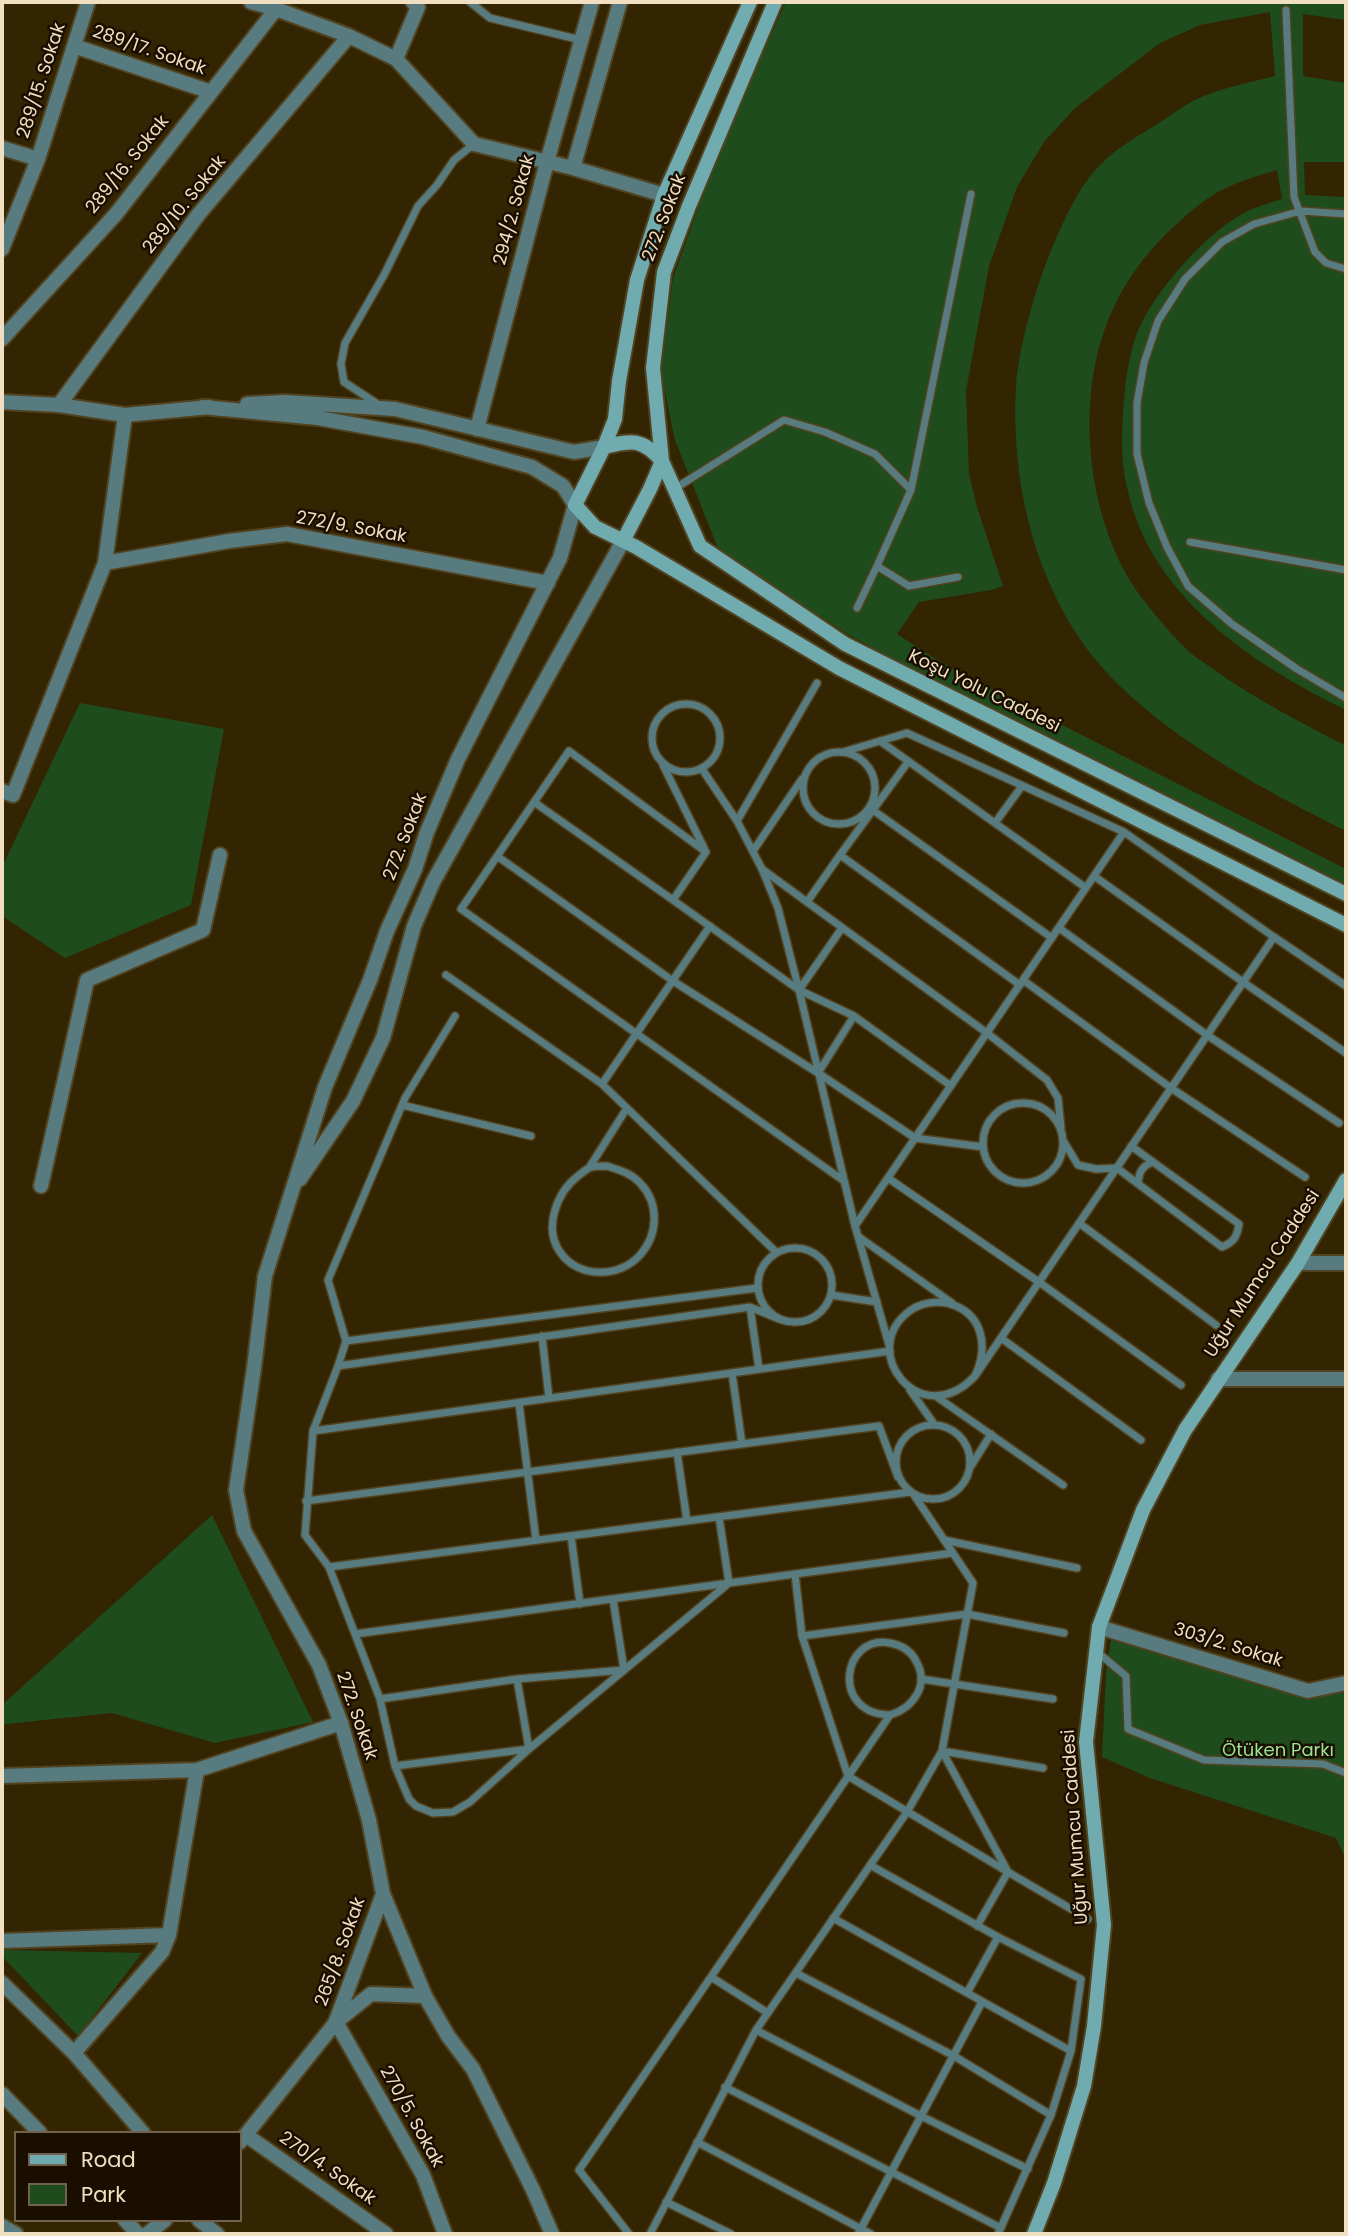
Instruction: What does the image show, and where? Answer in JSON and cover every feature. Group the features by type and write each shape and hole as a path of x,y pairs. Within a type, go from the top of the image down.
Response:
{"main road":[{"name":"272. Sokak","path":"575,505 615,419 637,280 664,195 750,2"},
{"name":"272. Sokak","path":"623,541 662,461 653,368 664,272 775,2"},
{"path":"604,447 627,441 645,444 662,461"},
{"name":"Koşu Yolu Caddesi","path":"662,461 700,546 845,644 1346,894"},
{"path":"575,505 595,527 839,668 1346,925"},
{"name":"Uğur Mumcu Caddesi","path":"1034,2234 1054,2183 1084,2086 1094,2026 1104,1925 1086,1742 1098,1627 1143,1510 1185,1430 1298,1263 1346,1180"}],"street":[{"name":"289/15. Sokak","path":"2,249 37,159 88,2"},
{"path":"251,2 349,36 396,59 474,144 573,168 664,195"},
{"name":"294/2. Sokak","path":"477,429 592,2"},
{"path":"573,168 620,2"},
{"path":"396,59 416,4"},
{"name":"289/16. Sokak","path":"2,338 116,214 276,9"},
{"name":"289/10. Sokak","path":"59,405 198,215 349,36"},
{"name":"289/17. Sokak","path":"74,46 211,92"},
{"path":"2,148 37,159"},
{"path":"2,402 59,405 125,415 285,402 395,409 574,452 604,447"},
{"path":"202,407 318,418 423,438 532,467 563,486 575,505"},
{"path":"2,791 13,794 105,563 125,415"},
{"name":"272. Sokak","path":"552,2234 473,2069 448,2036 425,1996 383,1894 369,1820 341,1723 319,1665 244,1531 236,1490 265,1276 324,1087 370,980 387,931 415,869 427,832 458,759 560,558 575,505"},
{"name":"272/9. Sokak","path":"105,563 229,541 287,534 548,583"},
{"name":"272. Sokak","path":"291,1191 353,1101 383,1038 414,926 433,883 623,541"},
{"path":"41,1186 87,980 203,930 220,855"},
{"path":"415,869 433,883"},
{"path":"1298,1263 1346,1263"},
{"path":"1218,1379 1346,1379"},
{"name":"303/2. Sokak","path":"1098,1627 1308,1691 1346,1683"},
{"path":"2,1776 197,1770 341,1723"},
{"path":"74,2053 162,1952 169,1935 197,1770"},
{"name":"265/8. Sokak","path":"336,2022 383,1894"},
{"path":"2,1941 169,1935"},
{"path":"2,1983 74,2053 141,2131"},
{"name":"265/8. Sokak","path":"243,2138 336,2022 371,1994 425,1996"},
{"name":"270/5. Sokak","path":"336,2022 423,2175 445,2234"},
{"path":"2,2094 38,2131"},
{"name":"270/4. Sokak","path":"243,2138 386,2234"},
{"path":"147,2234 162,2222"},
{"path":"202,2222 217,2234"},
{"path":"2,2226 16,2234"}],"lane":[{"path":"470,2 490,18 582,40"},
{"path":"1286,10 1294,197 1315,252 1326,263 1346,269"},
{"path":"384,409 344,382 341,364 345,343 384,275 418,206 454,160 474,144"},
{"path":"858,608 911,490 971,194"},
{"path":"1346,214 1301,212 1254,224 1222,242 1185,279 1158,321 1144,363 1137,403 1136,454 1149,503 1167,547 1188,586 1232,624 1297,669 1346,698"},
{"path":"674,489 784,420 825,432 876,454 911,490"},
{"path":"1190,542 1346,570"},
{"path":"877,566 909,586 958,577"},
{"path":"737,821 817,683"},
{"path":"661,761 680,772 702,769 710,762 717,753 720,742 715,720 707,711 697,705 675,705 657,719 652,741 654,752 706,852"},
{"path":"843,752 907,733 1124,832 1346,986"},
{"path":"880,741 1086,888"},
{"path":"706,852 569,751 461,909 844,1181"},
{"path":"753,851 810,765 831,752 855,755 865,763 872,773 875,785 871,809 852,822 840,825 817,818 804,799 804,775"},
{"path":"807,902 871,809 908,762"},
{"path":"702,769 737,821 762,869 778,908 855,1226 890,1348 891,1361 897,1375 934,1424"},
{"path":"995,823 1022,786"},
{"path":"534,802 799,990 854,1016 951,1086"},
{"path":"871,809 1052,937"},
{"path":"855,1226 1124,832"},
{"path":"673,900 706,852"},
{"path":"840,855 1171,1088 1305,1177"},
{"path":"497,856 673,981 915,1138 983,1147"},
{"path":"762,869 1047,1080 1058,1098 1064,1142 1078,1165 1117,1168 1222,1247 1233,1242 1238,1234 1239,1224 1131,1146"},
{"path":"1094,876 1346,1053"},
{"path":"602,1084 710,926"},
{"path":"799,990 842,928"},
{"path":"1059,928 1208,1035 1339,1122"},
{"path":"908,1387 921,1394 951,1394 975,1376 1274,937"},
{"path":"446,975 602,1084 776,1252"},
{"path":"455,1016 402,1105 328,1280 346,1341 313,1432 306,1501 305,1535 329,1567 380,1699 395,1766 409,1799 424,1811 443,1814 453,1812 470,1802 529,1749 729,1583"},
{"path":"818,1073 854,1016"},
{"path":"1061,1128 1054,1116 1044,1108 1019,1102 996,1113 988,1123 983,1147 986,1160 993,1170 1004,1179 1018,1183 1045,1177 1055,1168 1062,1155 1064,1142"},
{"path":"402,1105 531,1136"},
{"path":"589,1168 607,1166 625,1171 640,1182 650,1198 655,1216 647,1248 636,1261 605,1273 588,1271 572,1264 560,1253 553,1228 555,1209 562,1192 589,1168 627,1108"},
{"path":"1138,1184 1139,1173 1145,1165 1153,1162"},
{"path":"888,1178 1039,1282 1181,1385"},
{"path":"1079,1223 1216,1325"},
{"path":"858,1237 972,1318 980,1332 983,1347 982,1362 975,1376"},
{"path":"338,1366 750,1307 779,1319 804,1321 816,1316 825,1307 831,1295 832,1283 830,1271 824,1261 804,1248 792,1247 776,1252 762,1265 758,1276 760,1301 768,1312 779,1319"},
{"path":"346,1341 757,1289"},
{"path":"831,1295 877,1303"},
{"path":"890,1348 893,1330 902,1317 914,1307 945,1303 960,1308"},
{"path":"750,1307 759,1369"},
{"path":"542,1336 549,1398"},
{"path":"1001,1338 1141,1440"},
{"path":"313,1432 890,1348"},
{"path":"732,1373 742,1444"},
{"path":"936,1396 1063,1485"},
{"path":"519,1403 536,1540"},
{"path":"329,1567 912,1493 926,1499 938,1499 950,1496 960,1488 967,1478 970,1454 957,1433 934,1424 922,1426 902,1441 895,1464 898,1476"},
{"path":"306,1501 879,1426 898,1476 973,1583 942,1752 870,1865 756,2030 650,2234"},
{"path":"970,1466 991,1434"},
{"path":"677,1452 687,1521"},
{"path":"719,1517 729,1583"},
{"path":"571,1536 580,1604"},
{"path":"944,1540 1076,1567"},
{"path":"355,1634 953,1553"},
{"path":"795,1574 803,1636 848,1776 1088,1919"},
{"path":"613,1599 624,1670"},
{"path":"803,1636 967,1614 1064,1633"},
{"path":"883,1625 885,1642"},
{"path":"885,1642 897,1644 908,1651 916,1660 921,1679 917,1695 911,1704 890,1715 879,1715 858,1704 852,1694 849,1672 862,1650 885,1642"},
{"path":"1095,1651 1126,1676 1128,1729 1204,1760 1323,1764 1346,1773"},
{"path":"380,1699 517,1679 624,1670"},
{"path":"517,1679 529,1749"},
{"path":"921,1679 1053,1699"},
{"path":"629,2234 579,2170 890,1715"},
{"path":"395,1766 529,1749"},
{"path":"942,1752 1043,1768"},
{"path":"942,1752 1008,1871"},
{"path":"725,2087 892,2171 999,2231 1051,2115 1071,2051 1081,1979 977,1926 870,1865"},
{"path":"977,1926 1008,1871"},
{"path":"834,1918 1071,2051"},
{"path":"967,1993 998,1937"},
{"path":"796,1973 954,2056 1051,2115"},
{"path":"711,1977 768,2013"},
{"path":"859,2232 982,2001"},
{"path":"756,2030 1028,2169"},
{"path":"697,2142 859,2232 871,2234"},
{"path":"666,2202 731,2234"}],"green space":[{"path":"786,2 1346,2 1346,20 1303,14 1303,76 1346,83 1346,162 1304,162 1305,195 1346,197 1346,710 1267,666 1217,629 1195,608 1175,586 1145,540 1132,507 1124,472 1122,441 1128,366 1143,320 1166,285 1212,236 1242,214 1282,199 1277,170 1232,185 1208,198 1168,232 1135,270 1111,313 1096,361 1090,432 1092,468 1099,504 1124,570 1142,598 1187,650 1278,710 1346,746 1346,831 1202,751 1135,700 1106,672 1082,642 1049,583 1028,520 1017,453 1016,386 1024,334 1046,263 1078,195 1091,175 1113,154 1186,105 1221,90 1275,76 1270,12 1200,25 1160,43 1075,108 1044,142 1017,187 989,266 966,391 969,474 1003,586 919,602 897,634 934,658 995,691 1346,869 1346,887 1038,736 849,635 719,551 675,440 661,374 673,278 721,145"},
{"path":"80,703 224,729 191,905 65,958 2,916 2,867"},
{"path":"212,1515 313,1722 215,1743 112,1713 6,1724 2,1727 2,1705"},
{"name":"Ötüken Parkı","path":"1111,1640 1307,1691 1346,1684 1346,1860 1336,1838 1150,1778 1102,1757 1106,1673"},
{"path":"2,1950 142,1953 78,2036 2,1956"}]}
